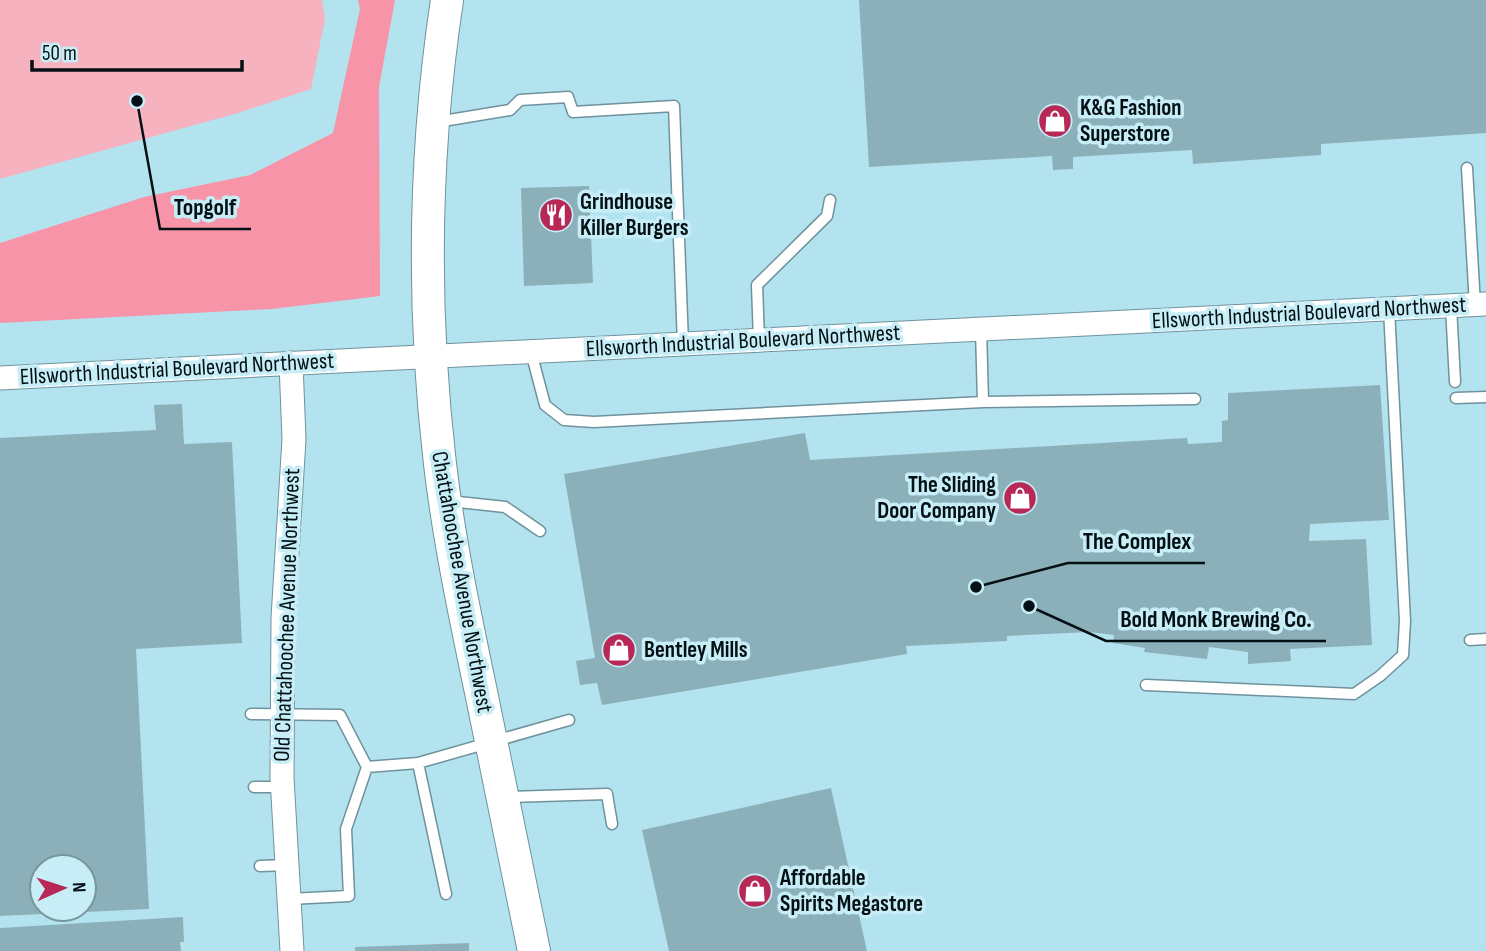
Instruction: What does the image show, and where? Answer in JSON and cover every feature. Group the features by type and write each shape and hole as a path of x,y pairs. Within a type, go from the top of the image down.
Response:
{"street":[{"name":"Chattahoochee Avenue Northwest","path":"447,0 439,50 429,203 430,356 440,464 456,575 534,951"},
{"name":"Ellsworth Industrial Boulevard Northwest","path":"0,378 1480,305"},
{"name":"Old Chattahoochee Avenue Northwest","path":"291,363 294,439 283,618 282,714 292,951"}],"lane":[{"path":"434,122 510,110 520,100 568,97 573,112 674,106 683,344"},
{"path":"1467,169 1480,305"},
{"path":"759,341 757,285 827,216 830,200"},
{"path":"1451,306 1455,382"},
{"path":"1146,685 1354,694 1380,676 1403,655 1405,621 1389,309"},
{"path":"981,329 983,401"},
{"path":"531,352 545,405 564,420 594,422 983,401 1195,399"},
{"path":"1456,398 1486,397"},
{"path":"446,500 505,507 540,531"},
{"path":"1470,640 1486,639"},
{"path":"251,714 340,715 367,766 346,829 349,896 289,899"},
{"path":"367,766 418,763 569,720"},
{"path":"418,763 446,894"},
{"path":"254,787 283,787"},
{"path":"502,797 607,794 612,824"},
{"path":"260,866 287,865"}],"shaded area":[{"path":"0,0 1486,0 1486,951 0,951"},
{"path":"0,0 322,0 325,19 311,89 238,113 0,179"},
{"path":"358,0 395,0 379,87 380,296 272,309 0,323 0,243 144,197 250,175 333,133 360,9"}],"building":[{"path":"859,0 1486,0 1486,133 1321,144 1321,155 1193,164 1192,150 1073,157 1073,169 1053,170 1052,156 869,167"},
{"name":"Grindhouse Killer Burgers","path":"589,186 593,283 524,286 521,188"},
{"path":"1380,385 1389,520 1310,524 1309,541 1366,539 1372,645 1290,649 1291,661 1248,664 1248,652 1209,647 1207,659 1144,652 1145,648 1113,643 1114,635 1089,632 1007,636 1007,641 906,646 907,654 602,705 597,683 580,685 576,661 595,658 564,474 805,433 810,460 1187,438 1188,444 1222,442 1222,421 1228,420 1228,393"},
{"path":"182,404 184,444 232,442 242,643 136,649 149,909 98,911 98,853 28,853 28,915 0,916 0,438 156,430 154,405"},
{"name":"Affordable Spirits Megastore","path":"831,788 867,951 669,951 642,830"},
{"path":"183,917 184,942 180,942 181,951 0,951 0,928"},
{"path":"469,943 469,951 355,951 355,947"}],"place":[{"name":"Topgolf","path":"137,101"},
{"name":"K&G Fashion Superstore","path":"1055,121"},
{"name":"Grindhouse Killer Burgers","path":"556,215"},
{"name":"The Sliding Door Company","path":"1020,498"},
{"name":"The Complex","path":"976,587"},
{"name":"Bold Monk Brewing Co.","path":"1029,606"},
{"name":"Bentley Mills","path":"619,650"},
{"name":"Affordable Spirits Megastore","path":"755,891"}]}
